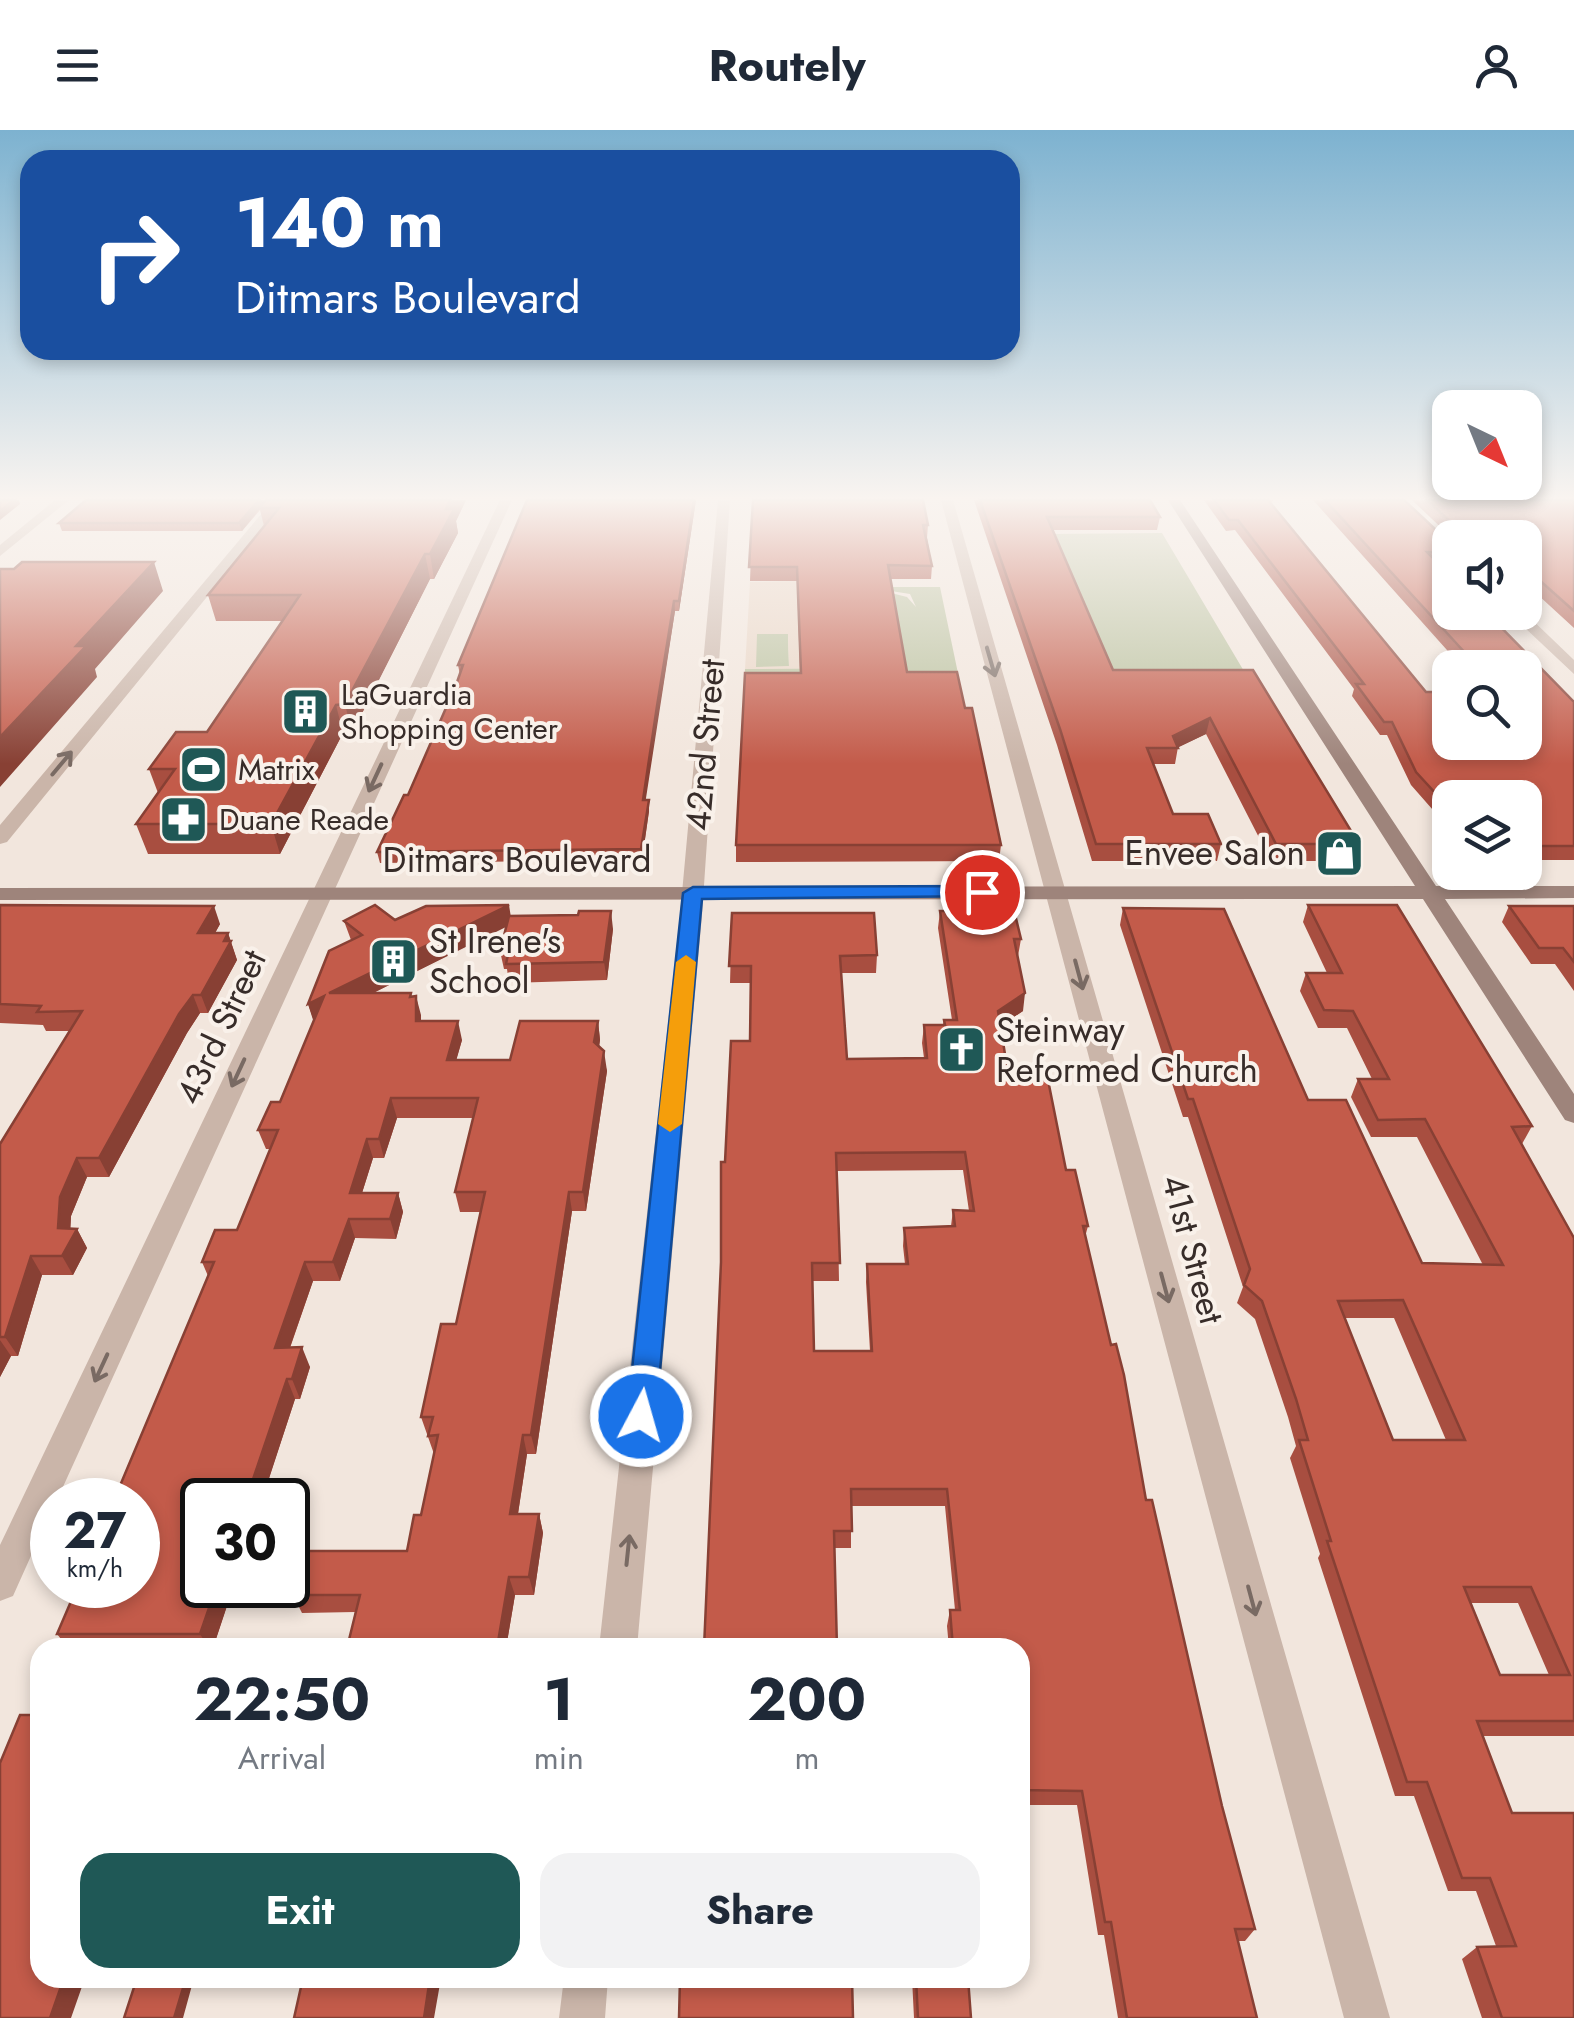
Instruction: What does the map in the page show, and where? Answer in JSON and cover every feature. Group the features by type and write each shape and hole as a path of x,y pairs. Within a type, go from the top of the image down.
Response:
{"street":[{"path":"0,838 207,588"},
{"name":"43rd Street","path":"0,1584 465,588"},
{"name":"42nd Street","path":"619,1638 693,893 717,588"},
{"name":"41st Street","path":"971,588 1367,2018"},
{"path":"1231,588 1574,1114"},
{"path":"1534,630 1574,670"},
{"name":"Ditmars Boulevard","path":"0,894 1574,892"},
{"path":"582,2018 585,1988"}],"green space":[{"path":"940,588 960,683 744,686 745,669 756,668 756,634 788,634 789,667 764,667 902,668 891,593 907,597 916,607 910,594 891,591"},
{"path":"1072,588 1195,588 1251,683 1112,683"}],"shaded area":[{"path":"750,588 802,588 803,596 797,596 798,609 820,651 799,651 800,666 903,668 745,669","holes":["757,634 788,634 789,666 756,667"]}],"building":[{"path":"0,588 130,588 76,646 86,646 0,737"},
{"name":"LaGuardia Shopping Center","path":"214,588 407,588 345,704 336,705 271,824 136,824 175,769 149,769 176,732 207,732 300,595 208,595"},
{"path":"490,588 681,588 679,601 674,601 657,706 643,800 649,800 641,849 377,852 404,795 408,795 456,685 463,665 458,665"},
{"path":"798,588 892,588 907,672 957,672 965,708 972,708 1001,845 736,845 745,673 801,673"},
{"path":"1011,588 1078,588 1113,670 1253,670 1359,844 1276,844 1210,718 1173,736 1178,748 1147,748 1173,814 1208,814 1221,844 1096,844"},
{"path":"1290,588 1341,588 1426,692 1432,692 1432,760 1542,760 1542,669 1574,702 1574,846 1542,846 1542,780 1432,780 1432,789 1416,772 1392,722 1384,722 1356,684 1364,684"},
{"path":"1406,588 1432,588 1432,617"},
{"path":"1548,588 1574,588 1574,611"},
{"path":"1444,630 1504,630 1523,650 1462,650"},
{"path":"1012,902 1021,939 1014,939 1025,993 998,1011 1009,1079 1048,1080 1066,1170 1075,1170 1088,1226 1083,1226 1111,1345 1116,1344 1124,1375 1146,1500 1152,1500 1222,1806 1255,1929 1235,1929 1257,2018 1127,2018 1082,1791 1030,1790 1030,1638 952,1638 950,1610 960,1610 947,1489 851,1489 852,1531 834,1531 837,1638 704,1638 721,1262 721,1162 725,1162 731,1041 750,1041 751,966 729,966 732,913 874,913 877,955 840,956 847,1059 927,1058 924,1025 945,1025 944,1020 957,1020 940,911 995,911","holes":["965,1152 974,1211 953,1210 955,1226 904,1228 908,1264 867,1264 872,1351 814,1351 812,1263 840,1263 836,1153"]},
{"path":"0,905 214,906 198,933 228,933 224,941 231,941 201,995 193,995 179,1014 99,1158 77,1158 60,1197 58,1228 77,1229 62,1256 31,1256 5,1337 0,1337 0,1144 82,1011 37,1012 41,1006 0,1004"},
{"path":"375,905 395,920 426,906 509,905 329,993 411,993 410,997 416,996 416,1021 458,1021 447,1060 510,1060 520,1021 598,1021 594,1042 604,1051 583,1192 569,1192 531,1435 523,1435 510,1514 539,1514 529,1577 509,1577 499,1638 349,1638 360,1595 310,1595 310,1551 407,1551 414,1515 421,1515 438,1435 428,1436 433,1417 421,1417 441,1324 456,1324 485,1192 455,1192 478,1098 391,1098 379,1139 367,1139 350,1193 398,1193 390,1219 349,1219 333,1262 305,1262 275,1348 302,1347 253,1478 180,1478 180,1608 209,1608 200,1634 57,1634 68,1608 160,1608 160,1478 123,1478 214,1262 202,1262 215,1230 237,1230 278,1130 258,1130 271,1102 280,1102 324,996 308,1004 329,951 362,935 344,921"},
{"path":"1308,905 1397,905 1532,1126 1512,1127 1574,1238 1574,1721 1477,1721 1512,1813 1574,1813 1574,2018 1502,2018 1477,1947 1516,1946 1490,1878 1462,1878 1427,1782 1407,1782 1327,1541 1331,1541 1299,1440 1308,1440 1296,1399 1262,1301 1244,1285 1250,1269 1123,908 1224,909 1308,1100 1346,1100 1422,1263 1503,1265 1425,1119 1378,1120 1358,1079 1389,1079 1353,1011 1324,1010 1306,973 1342,973","holes":["1403,1300 1465,1440 1393,1440 1338,1301","1464,1587 1531,1587 1570,1675 1500,1675"]},
{"path":"1509,906 1574,906 1574,962 1563,948 1539,948"},
{"path":"579,911 611,911 604,962 506,964 509,950 500,951 509,916 578,915"},
{"path":"20,1715 30,1715 30,1988 60,1988 50,2018 0,2018 0,1763"},
{"path":"134,1988 183,1988 174,2018 124,2018"},
{"path":"301,1988 428,1988 424,2018 294,2018"},
{"path":"680,1988 852,1988 853,2018 679,2018"},
{"path":"916,1988 969,1988 971,2018 918,2018"}],"slow traffic":[{"path":"670,1124 686,962"}],"place":[{"name":"LaGuardia Shopping Center","path":"306,711"},
{"name":"Matrix","path":"203,769"},
{"name":"Duane Reade","path":"184,819"},
{"name":"Envee Salon","path":"1340,853"},
{"name":"St Irene's School","path":"394,961"},
{"name":"Steinway Reformed Church","path":"961,1050"}],"route":[{"path":"641,1416 693,893 982,892"}]}
